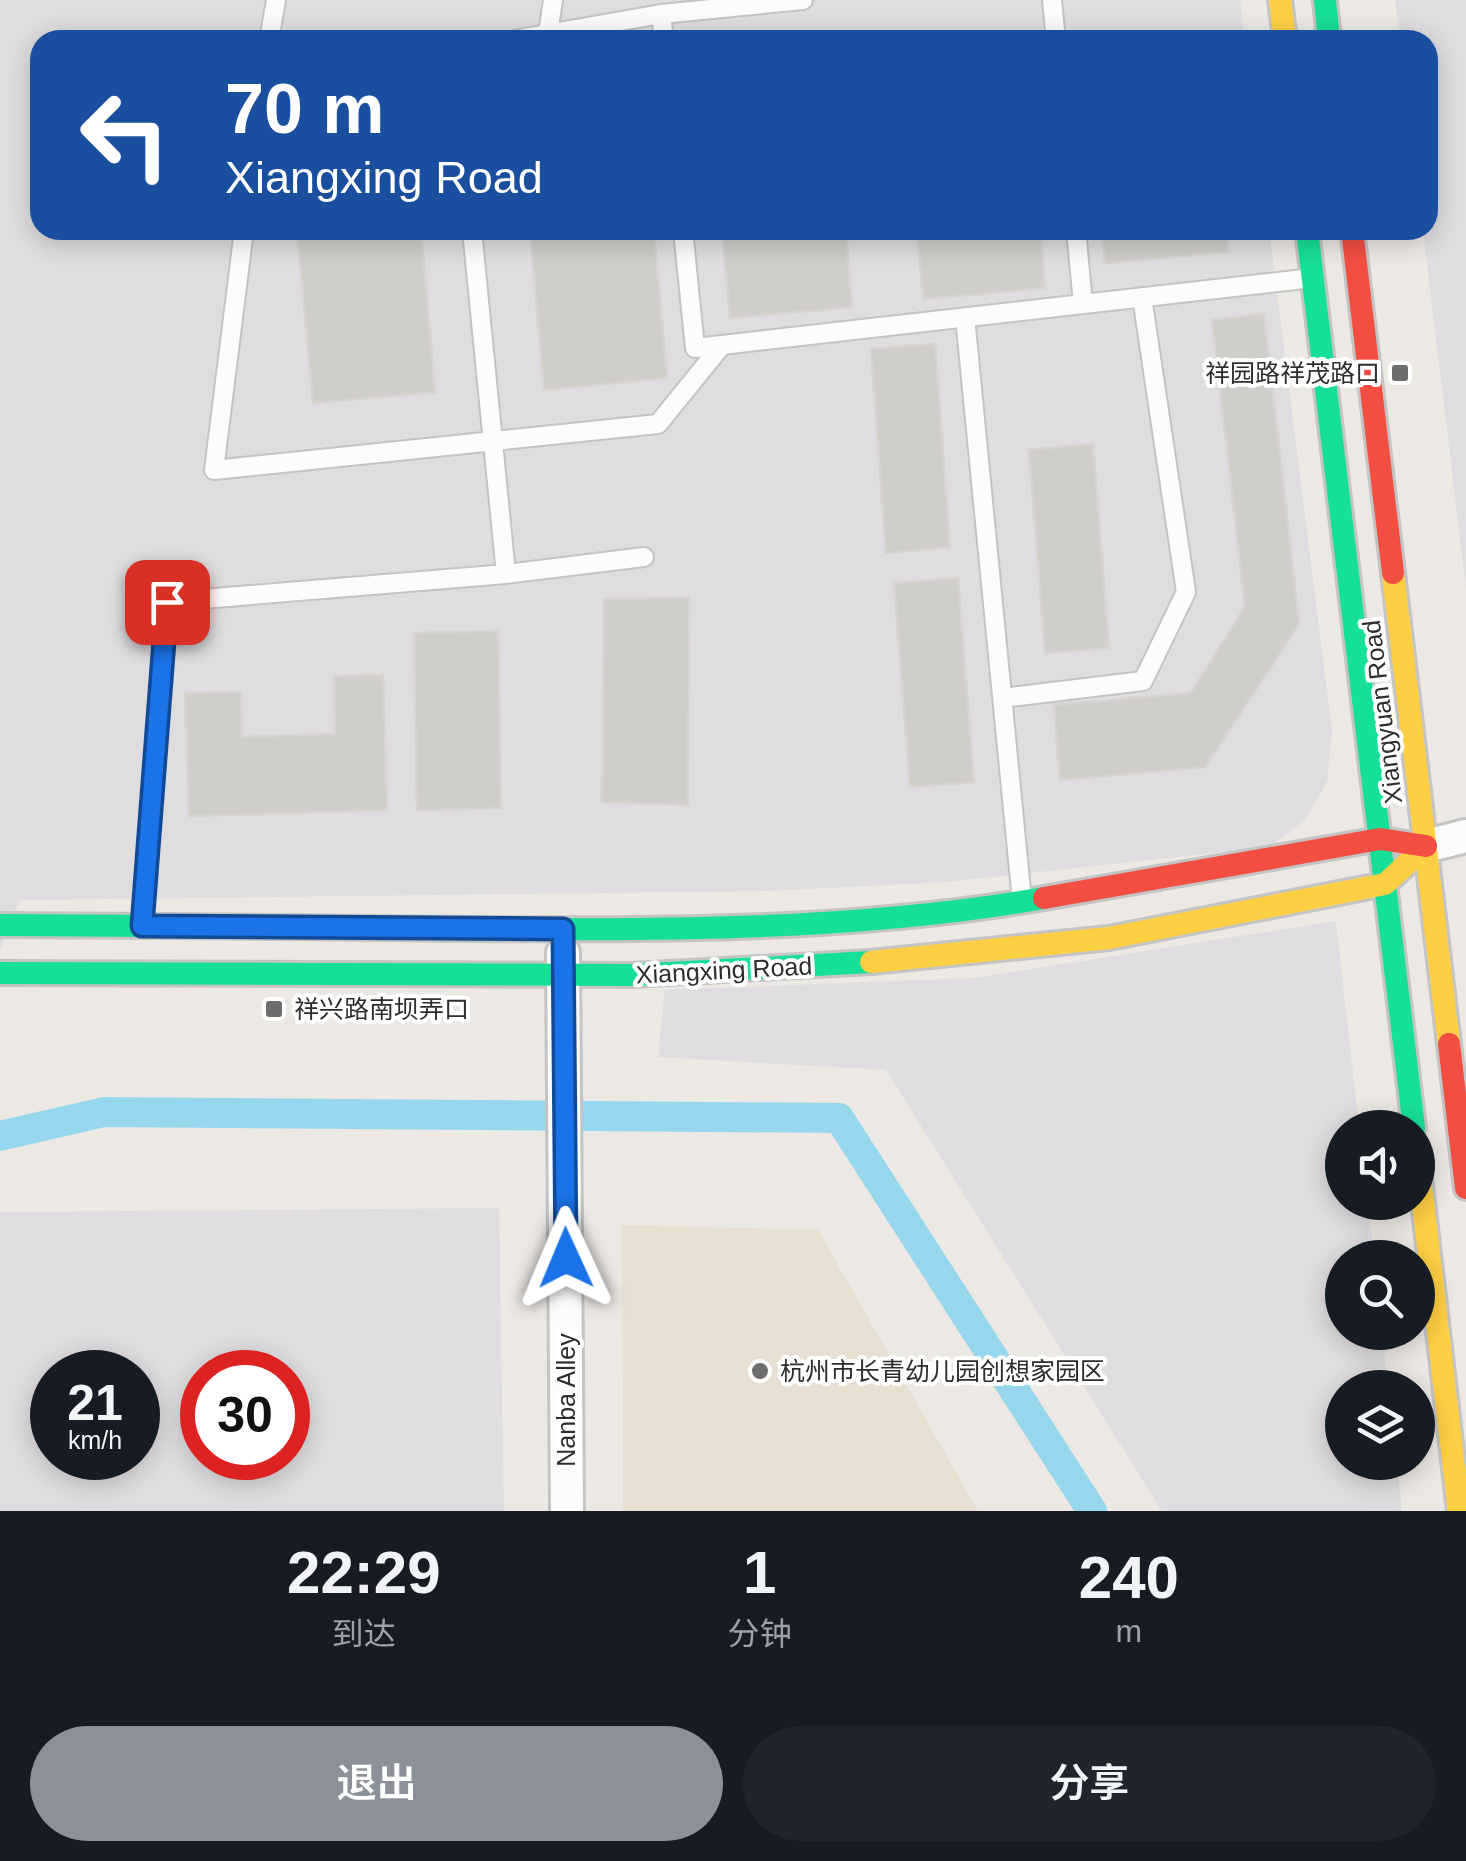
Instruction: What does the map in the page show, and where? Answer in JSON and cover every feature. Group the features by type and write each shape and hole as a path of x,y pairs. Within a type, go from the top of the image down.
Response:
{"street":[{"path":"1280,0 1284,30"},
{"path":"1324,0 1328,30"},
{"name":"Xiangyuan Road","path":"1308,240 1412,1110"},
{"name":"Xiangyuan Road","path":"1353,240 1466,1188"},
{"name":"Xiangxing Road","path":"0,925 746,928 1022,902 1380,839 1426,846 1466,836"},
{"name":"Xiangxing Road","path":"0,973 564,974 802,967 1049,946 1109,938 1385,884 1426,846"},
{"name":"Nanba Alley","path":"563,929 567,1511"},
{"path":"1425,1220 1459,1511"}],"lane":[{"path":"272,30 276,0"},
{"path":"549,30 553,0"},
{"path":"571,30 661,14 803,0"},
{"path":"1052,0 1055,30"},
{"path":"661,14 663,30"},
{"path":"243,240 214,470 658,424 722,345"},
{"path":"473,240 506,574"},
{"path":"684,240 695,348 1313,278"},
{"path":"1077,240 1083,304"},
{"path":"1002,698 1143,681 1186,592 1142,297"},
{"path":"965,317 1022,902"},
{"path":"142,926 167,602 506,574 644,557"}],"shaded area":[{"path":"0,0 1240,0 1244,30 30,30 30,240 1270,240 1332,729 1327,781 1306,819 1270,847 947,882 769,891 20,900 0,949"},
{"path":"1395,0 1466,0 1466,588 1424,240 1438,240 1438,30 1399,30"},
{"path":"1336,921 1357,1110 1325,1110 1325,1220 1370,1220 1372,1240 1325,1240 1325,1350 1384,1350 1386,1370 1325,1370 1325,1480 1399,1480 1402,1511 1162,1511 886,1070 658,1057 665,990 974,978"},
{"path":"499,1208 504,1511 0,1511 0,1212"},
{"name":"杭州市长青幼儿园创想家园区","path":"622,1225 818,1230 978,1511 623,1511"}],"building":[{"path":"298,240 422,240 435,392 313,403"},
{"path":"531,240 655,240 667,378 544,390"},
{"path":"723,240 847,240 852,307 730,318"},
{"path":"918,240 1041,240 1045,288 923,299"},
{"path":"1103,240 1227,240 1228,252 1105,263"},
{"path":"1264,314 1299,624 1205,767 1060,780 1054,705 1191,693 1245,607 1212,320"},
{"path":"935,344 950,547 886,553 871,349"},
{"path":"1093,444 1109,648 1045,653 1029,450"},
{"path":"958,578 974,782 910,787 894,583"},
{"path":"689,598 688,805 602,802 604,599"},
{"path":"498,631 501,808 417,810 414,633"},
{"path":"383,675 387,810 189,816 185,693 241,692 242,737 335,734 334,676"}],"waterway":[{"path":"0,1136 104,1112 839,1118 1092,1511"}],"traffic: fast":[{"path":"1325,0 1328,30"},
{"path":"1308,240 1412,1110"},
{"path":"0,925 686,928 830,923 1044,898"},
{"path":"0,973 633,975 871,962"}],"traffic: slow":[{"path":"1280,0 1284,30"},
{"path":"1393,573 1449,1044"},
{"path":"871,962 1109,938 1385,884 1426,846"},
{"path":"1425,1220 1459,1511"}],"traffic: jam":[{"path":"1353,240 1393,573"},
{"path":"1044,898 1380,839 1426,846"},
{"path":"1449,1044 1466,1188"}],"place":[{"name":"祥园路祥茂路口","path":"1400,373"},
{"name":"祥兴路南坝弄口","path":"274,1009"},
{"name":"杭州市长青幼儿园创想家园区","path":"760,1371"}],"route":[{"path":"167,602 142,926 563,929 566,1258"}]}
